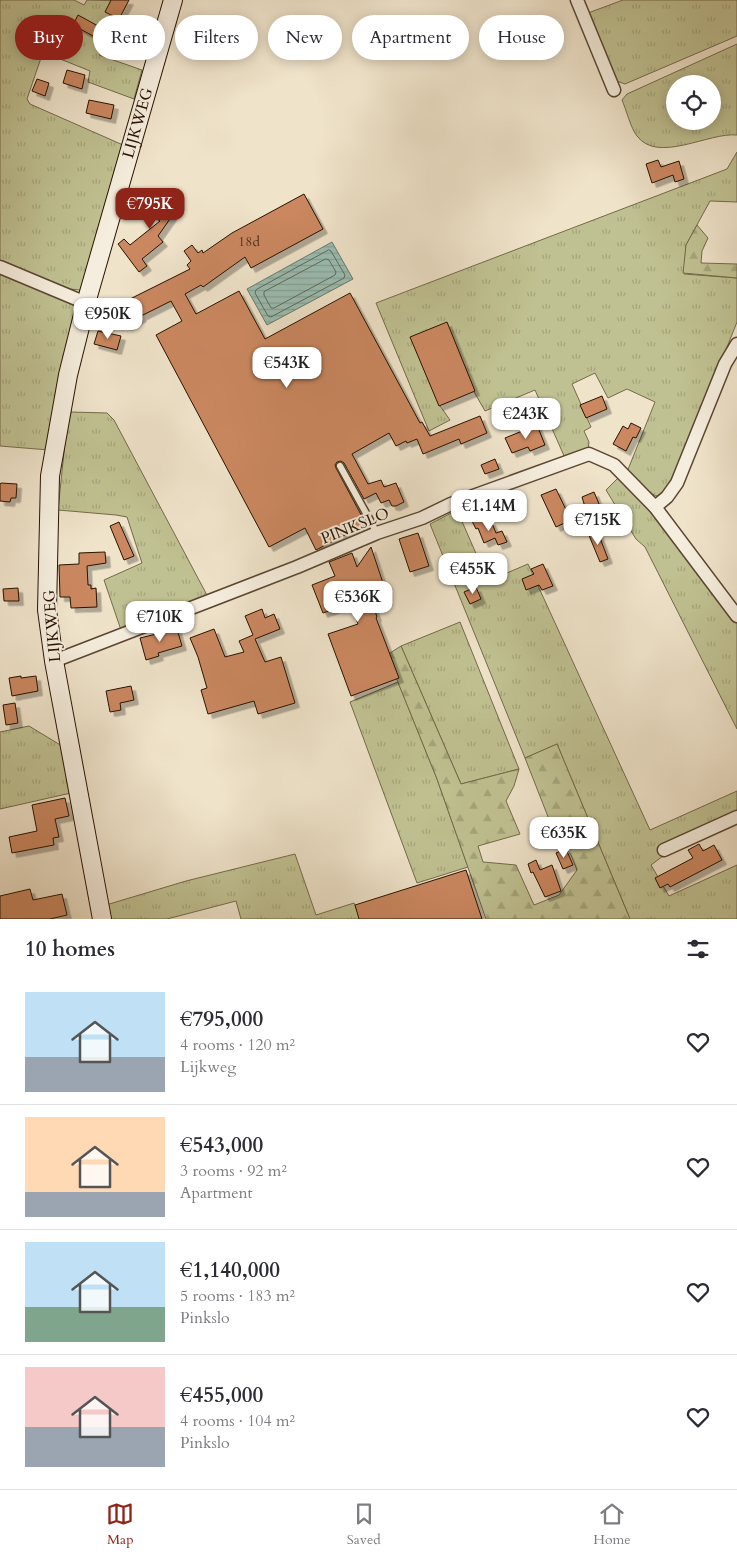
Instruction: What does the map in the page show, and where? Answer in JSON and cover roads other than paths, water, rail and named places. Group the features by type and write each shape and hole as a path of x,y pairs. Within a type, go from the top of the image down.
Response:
{"street":[{"name":"LIJKWEG","path":"102,919 54,661 47,610 50,476 68,375 86,303 173,0"},
{"path":"577,0 614,90"},
{"path":"0,267 86,303"},
{"path":"655,507 667,497 677,483 725,364 737,344"},
{"name":"PINKSLO","path":"54,661 297,567 377,533 422,518 451,504 589,454 614,465 655,507 737,616"},
{"path":"664,850 737,817"}],"lane":[{"path":"340,466 377,533"}],"water":[{"path":"332,242 353,279 267,325 247,289"}]}
